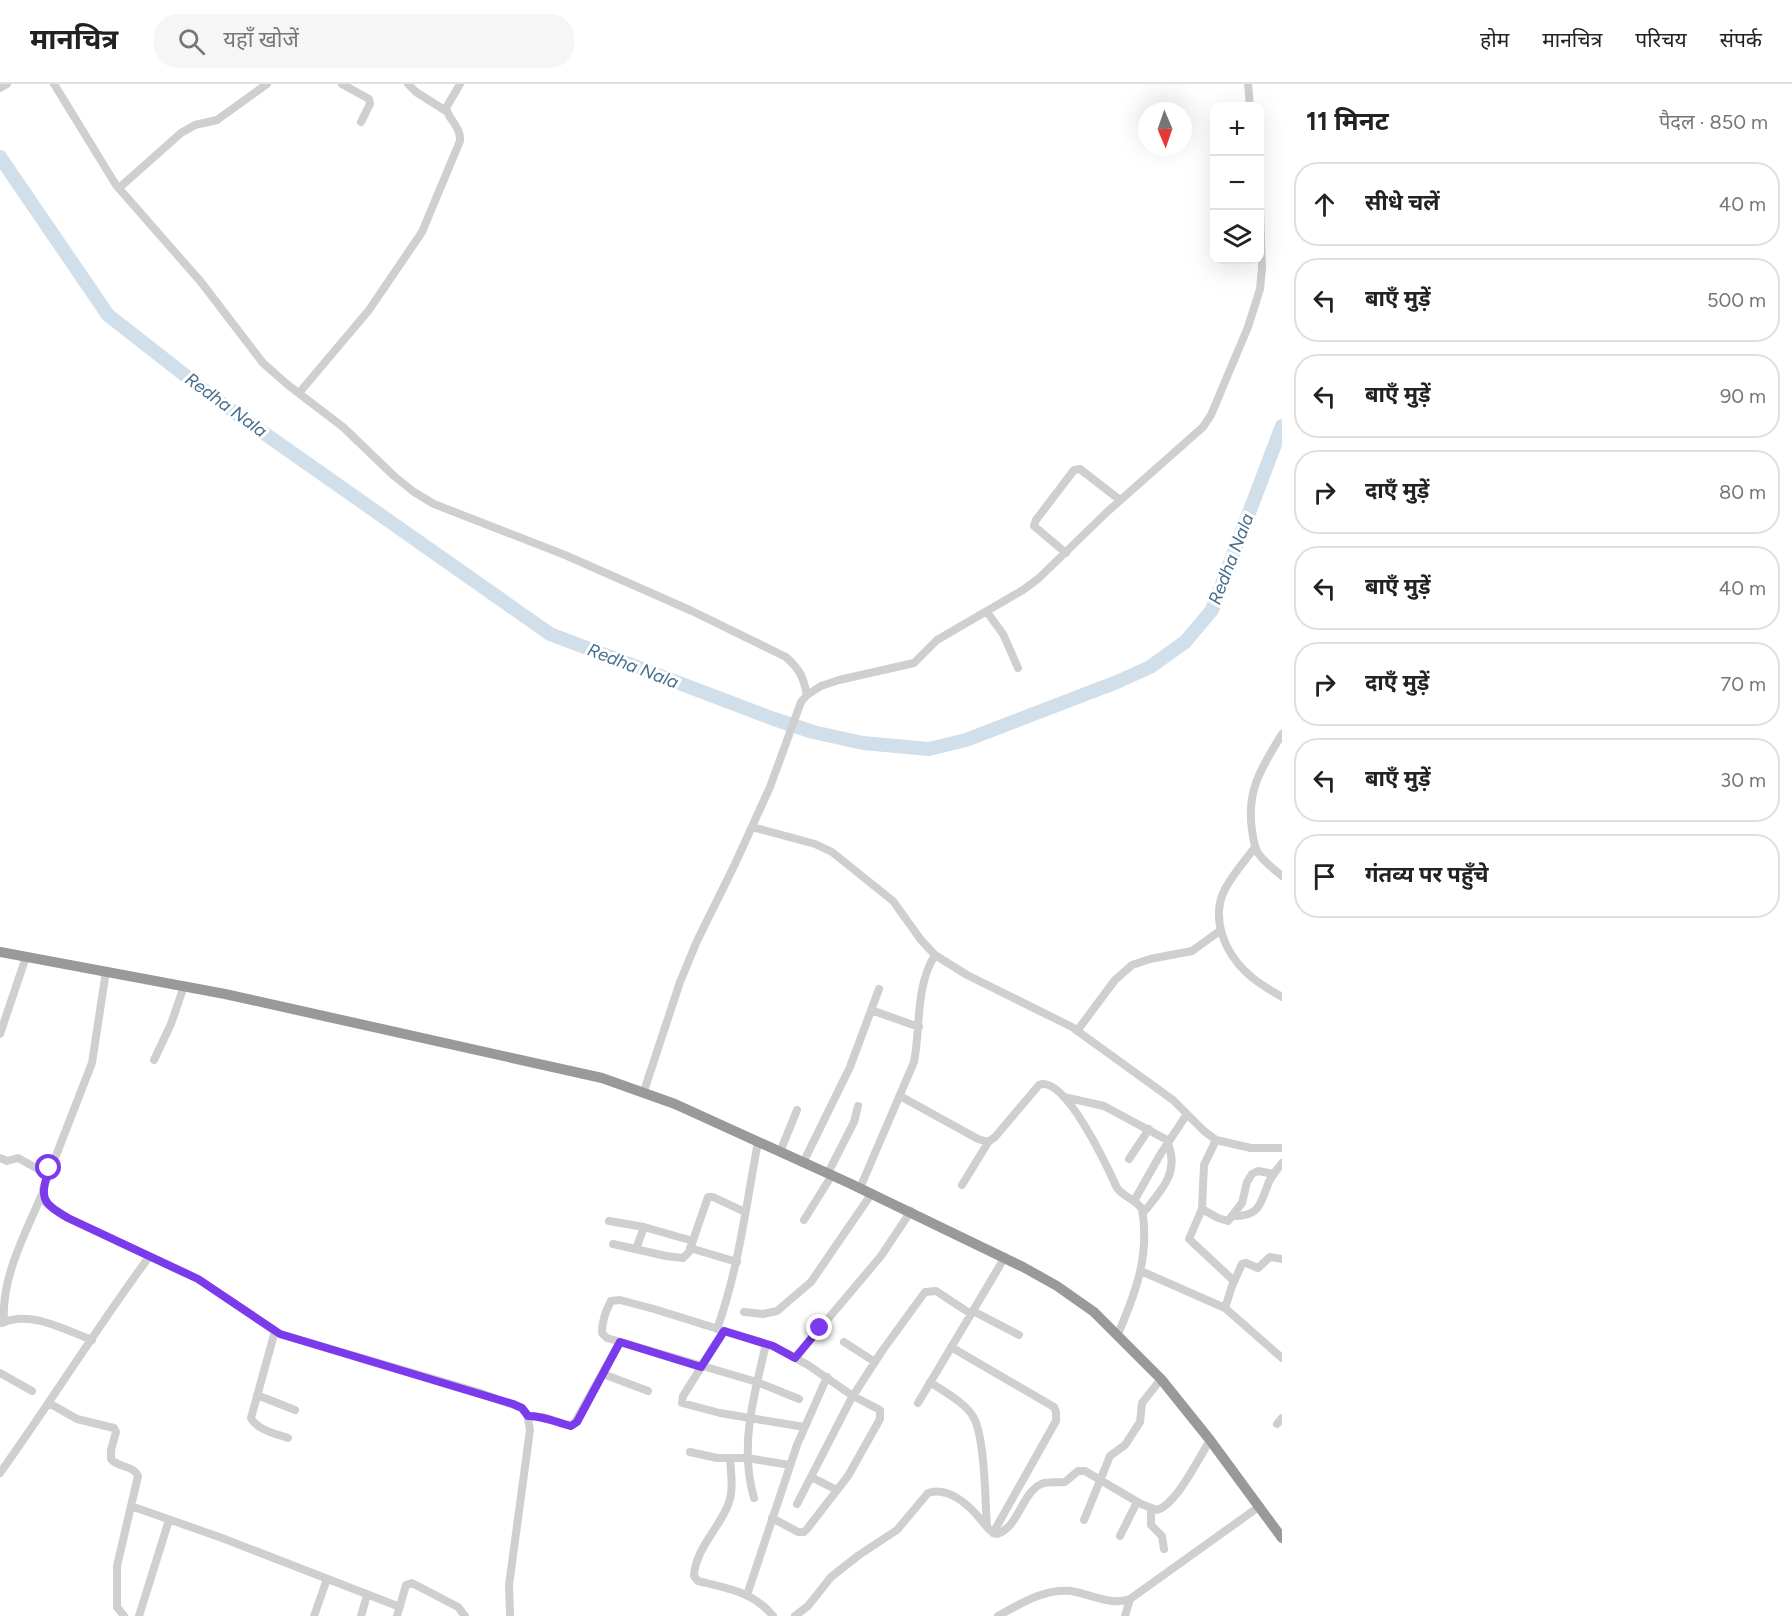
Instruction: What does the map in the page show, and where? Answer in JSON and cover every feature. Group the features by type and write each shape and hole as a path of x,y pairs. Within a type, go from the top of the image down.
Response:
{"highway":[{"path":"0,952 184,986 602,1078 644,1091 872,1193 1005,1257 1057,1286 1094,1312 1161,1378 1282,1538"}],"street":[{"path":"0,88 7,84"},
{"path":"54,84 118,188 201,282 263,363 343,427 394,476 414,492 445,508 601,571 692,611 786,657 799,669 807,695"},
{"path":"118,188 181,133 195,125 217,120 267,84"},
{"path":"342,84 369,99 370,104 361,122"},
{"path":"298,393 369,310 428,219 460,141 460,131 446,111 416,92 408,84"},
{"path":"446,111 447,103 460,84"},
{"path":"1248,84 1250,102"},
{"path":"644,1091 684,972 770,787 801,702 821,686 914,663 938,640 1023,590 1203,427 1211,415 1248,327 1260,289 1262,268 1260,210"},
{"path":"1066,553 1034,526 1036,520 1076,468 1120,500"},
{"path":"987,612 1003,634 1017,668"},
{"path":"1282,734 1256,780 1252,792 1250,816 1259,856 1282,876"},
{"path":"752,827 815,843 832,852 893,901 921,940 935,955 967,975 1077,1031 1163,1092 1216,1140 1251,1148 1282,1148"},
{"path":"1255,846 1225,889 1218,907 1221,930 1239,966 1282,997"},
{"path":"1077,1031 1115,980 1132,965 1192,951 1221,930"},
{"path":"860,1188 914,1062 923,984 928,966 935,955"},
{"path":"0,1034 26,957"},
{"path":"92,1340 36,1320 22,1319 2,1323 7,1283 42,1194 47,1174 92,1063 106,971"},
{"path":"154,1060 171,1024 184,986"},
{"path":"803,1162 850,1067 879,989"},
{"path":"871,1010 919,1027"},
{"path":"962,1185 989,1141 995,1137 1039,1085 1050,1084 1064,1097 1093,1138 1117,1188 1139,1204 1143,1213 1144,1247 1141,1271 1133,1299 1118,1334"},
{"path":"900,1096 978,1139 989,1141"},
{"path":"1064,1097 1104,1106 1169,1142 1172,1157 1171,1172 1164,1187 1143,1213"},
{"path":"804,1220 830,1174 855,1122 858,1106"},
{"path":"780,1152 797,1110"},
{"path":"1134,1201 1187,1114"},
{"path":"1129,1160 1149,1130"},
{"path":"1216,1140 1202,1173 1204,1194 1202,1209 1189,1239 1234,1281"},
{"path":"758,1142 737,1262 720,1330 683,1396 682,1403 720,1413 804,1427"},
{"path":"0,1158 7,1161 18,1158 47,1174"},
{"path":"1232,1216 1249,1215 1260,1206 1274,1174 1282,1163"},
{"path":"1202,1209 1228,1221 1242,1203 1247,1182 1252,1174 1258,1171 1274,1174"},
{"path":"744,1312 763,1314 777,1311 811,1282 872,1193"},
{"path":"42,1194 47,1204 68,1218 210,1286 275,1331 307,1344 522,1408 528,1416 530,1430 509,1585 510,1616"},
{"path":"613,1244 677,1258 686,1256 708,1197 713,1197 745,1212"},
{"path":"795,1358 881,1256 911,1211"},
{"path":"609,1221 644,1227 737,1262"},
{"path":"636,1249 644,1227"},
{"path":"0,1473 149,1257"},
{"path":"918,1403 1005,1257"},
{"path":"1225,1308 1234,1281 1244,1263 1258,1268 1270,1257 1282,1259"},
{"path":"1141,1271 1225,1308 1282,1358"},
{"path":"797,1504 853,1395 925,1292 936,1291 1019,1335"},
{"path":"772,1518 798,1532 804,1532 848,1476 881,1416 880,1410 795,1358 766,1344 654,1308 614,1300 608,1306 602,1333 607,1338 758,1382 799,1399"},
{"path":"275,1331 252,1414 252,1422 288,1438"},
{"path":"528,1416 543,1417 566,1425 574,1424 620,1342"},
{"path":"844,1342 874,1362"},
{"path":"754,1498 747,1458 750,1418 766,1344"},
{"path":"951,1347 1054,1407 1056,1412 1056,1421 990,1530"},
{"path":"0,1373 32,1391"},
{"path":"603,1374 648,1391"},
{"path":"747,1595 790,1465 804,1427 827,1377"},
{"path":"1084,1520 1110,1456 1125,1446 1138,1426 1142,1403 1161,1378"},
{"path":"930,1382 974,1418 980,1437 990,1530"},
{"path":"257,1395 295,1410"},
{"path":"49,1403 77,1419 114,1428 116,1432 111,1459 116,1464 133,1470 138,1476 117,1566 117,1607 124,1616"},
{"path":"795,1616 808,1606 831,1577 897,1530 928,1493 946,1492 976,1514 990,1530 1000,1533 1008,1528 1032,1492 1040,1485 1065,1482 1080,1470 1137,1502 1152,1509 1161,1509 1181,1487 1210,1440"},
{"path":"690,1452 717,1458 747,1458 790,1465"},
{"path":"730,1458 731,1483 728,1505 704,1547 694,1569 694,1576 698,1581 747,1595 761,1603 773,1616"},
{"path":"811,1477 837,1490"},
{"path":"1120,1536 1137,1502"},
{"path":"131,1506 222,1538 400,1607"},
{"path":"998,1616 1044,1593 1053,1591 1069,1591 1115,1601 1130,1599 1260,1506"},
{"path":"1152,1509 1151,1525 1162,1536 1164,1549"},
{"path":"139,1616 169,1520"},
{"path":"314,1616 327,1579"},
{"path":"397,1616 406,1585 412,1583 458,1607 465,1616"},
{"path":"360,1616 367,1595"},
{"path":"1125,1616 1130,1599"}],"waterway":[{"name":"Redha Nala","path":"0,157 108,315 214,398 550,634 774,719 813,732 863,743 929,749 966,740 1117,682 1150,667 1185,642 1212,610 1282,426"}],"route":[{"path":"49,1168 42,1194 43,1199 53,1209 198,1279 280,1334 307,1344 478,1392 522,1408 528,1416 552,1418 566,1425 571,1426 577,1422 620,1342 701,1367 724,1331 773,1346 795,1358 820,1328"}]}
